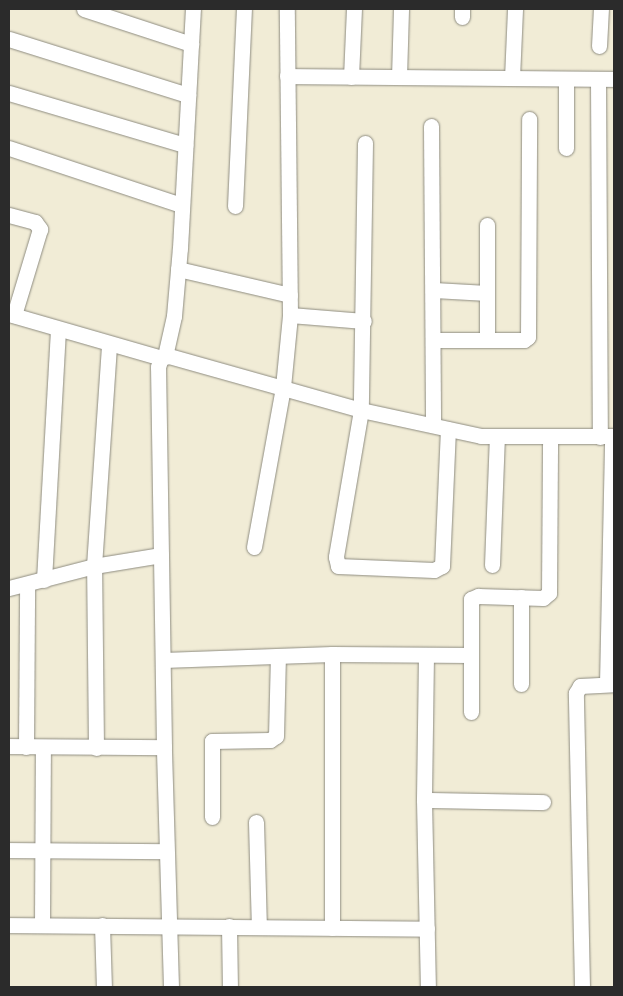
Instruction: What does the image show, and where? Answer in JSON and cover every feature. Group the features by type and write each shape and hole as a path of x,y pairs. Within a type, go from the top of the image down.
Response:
{"street":[{"path":"84,9 191,44"},
{"path":"171,987 166,850 158,367 163,357 174,316 193,9"},
{"path":"236,206 244,9"},
{"path":"254,547 283,387 290,315 287,9"},
{"path":"351,77 354,9"},
{"path":"398,77 401,9"},
{"path":"512,78 516,9"},
{"path":"599,46 601,9"},
{"path":"9,39 188,95"},
{"path":"287,76 614,79"},
{"path":"566,79 566,148"},
{"path":"582,987 576,693 580,686 611,684 609,437 598,79"},
{"path":"9,93 185,146"},
{"path":"435,340 524,340 529,333 529,120"},
{"path":"365,143 364,321 361,410 336,557 338,566 344,568 434,570 442,566 441,427 435,340 431,126"},
{"path":"9,148 182,205"},
{"path":"9,215 35,222 40,229 11,314 109,344 283,387 361,410 441,427 497,437 609,437"},
{"path":"487,225 487,340"},
{"path":"178,269 290,295"},
{"path":"434,290 487,292"},
{"path":"290,315 364,321"},
{"path":"44,580 58,329"},
{"path":"96,748 94,566 109,344"},
{"path":"492,565 497,437"},
{"path":"471,712 471,599 478,596 544,598 549,593 550,438"},
{"path":"9,588 94,566 162,555"},
{"path":"26,747 27,584"},
{"path":"521,597 521,684"},
{"path":"163,660 332,654 471,656"},
{"path":"332,654 332,928"},
{"path":"426,655 424,800 428,987"},
{"path":"212,817 212,742 270,740 276,736 278,656"},
{"path":"9,746 43,748 164,748"},
{"path":"42,925 43,748"},
{"path":"424,800 543,802"},
{"path":"256,822 259,927"},
{"path":"9,850 166,850"},
{"path":"9,925 168,925 427,929"},
{"path":"102,925 104,987"},
{"path":"229,926 230,987"}]}
